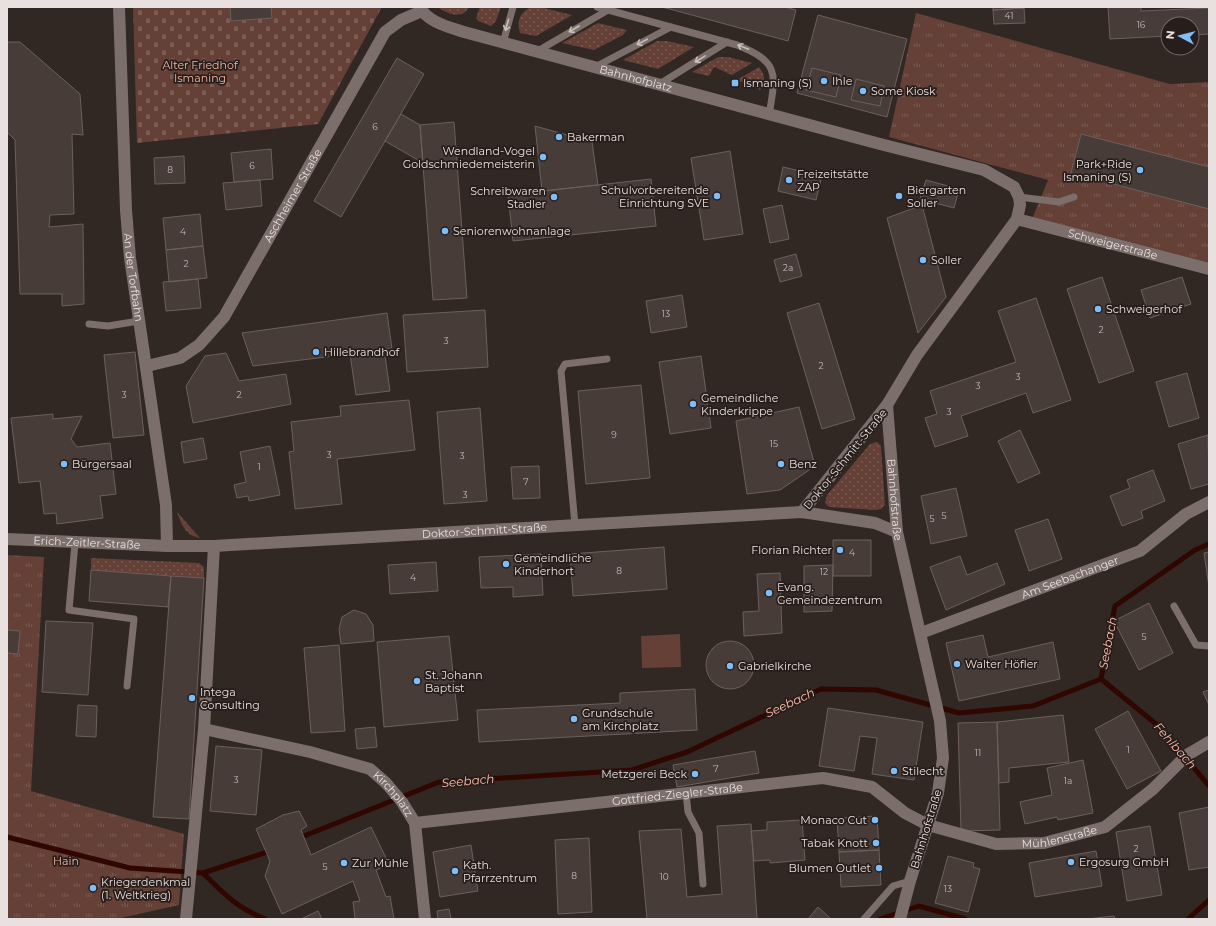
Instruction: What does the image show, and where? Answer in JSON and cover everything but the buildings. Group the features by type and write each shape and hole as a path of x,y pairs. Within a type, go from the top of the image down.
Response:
{"street":[{"name":"An der Torfbahn","path":"119,7 126,210 130,258 147,366 166,505 168,546"},
{"name":"Bahnhofplatz","path":"421,9 436,22 502,43 984,170 1014,187 1019,196"},
{"name":"Aschheimer Straße","path":"147,366 180,358 199,345 224,317 385,32 401,20 421,9"},
{"path":"888,406 917,356 1017,219 1020,205 1019,196"},
{"name":"Schweigerstraße","path":"1017,219 1209,269"},
{"name":"Doktor-Schmitt-Straße","path":"802,512 888,406"},
{"name":"Bahnhofstraße","path":"888,406 897,532 939,717 943,758 938,793 910,881 900,919"},
{"name":"Am Seebachanger","path":"921,633 1140,551 1186,514 1209,502"},
{"name":"Doktor-Schmitt-Straße","path":"168,546 214,546 802,512 875,523 897,532"},
{"name":"Erich-Zeitler-Straße","path":"7,539 168,546"},
{"path":"186,919 204,730 214,546"},
{"name":"Kirchplatz","path":"204,730 310,752 370,769 394,792 402,802 415,824 425,919"},
{"name":"Mühlenstraße","path":"928,825 996,844 1044,842 1105,827 1153,789 1184,757 1209,742"},
{"name":"Gottfried-Ziegler-Straße","path":"415,824 686,792 823,778 872,787 905,813 928,825"}],"lane":[{"path":"502,43 513,7"},
{"path":"597,7 749,49 768,63 774,74 775,84 768,114"},
{"path":"536,52 608,10"},
{"path":"594,67 671,27"},
{"path":"658,84 727,42"},
{"path":"1019,196 1060,202 1074,197"},
{"path":"89,324 108,326 139,321"},
{"path":"575,525 561,371 565,364 607,360"},
{"path":"75,543 69,610 134,619 127,686"},
{"path":"1174,606 1196,645 1209,646"},
{"path":"686,792 688,812 699,834 703,884"},
{"name":"Bahnhofstraße","path":"864,919 893,886 910,881"}],"green space":[{"name":"Alter Friedhof Ismaning","path":"133,7 382,7 318,124 137,143"},
{"path":"438,7 469,7 466,11 458,15 450,14"},
{"path":"480,7 501,7 496,21 491,26 478,21 476,18"},
{"path":"532,7 540,7 572,15 536,36 520,33 518,25 520,17 524,11"},
{"path":"916,13 1170,84 1209,82 1209,268 1032,219 1048,180 889,137"},
{"path":"598,23 627,30 623,35 594,50 562,43"},
{"path":"657,41 667,41 694,47 658,69 623,60"},
{"path":"718,57 728,57 752,63 732,75 714,67 709,76 692,72"},
{"path":"759,67 764,78 760,90 737,80"},
{"path":"877,442 881,446 885,505 881,509 875,510 829,507 825,503 827,495 870,444"},
{"path":"177,512 200,538 191,535 185,529"},
{"name":"Hain","path":"7,555 44,557 31,791 184,834 179,905 116,919 7,919"},
{"path":"91,558 199,563 204,567 204,578 91,570"},
{"path":"680,634 681,667 642,668 641,636"}],"waterway":[{"name":"Seebach","path":"304,836 439,782 632,770 687,752 821,689 876,690 959,713 1033,706 1101,679 1115,606 1195,550 1209,544"},
{"name":"Fehlbach","path":"1101,679 1161,728 1209,786"},
{"name":"Seebach","path":"7,837 130,868 203,873 267,852"},
{"path":"203,873 224,894 246,910 265,919"},
{"name":"Fehlbach","path":"1188,919 1209,900"},
{"path":"880,919 919,906 965,919"}],"place":[{"name":"Ihle","path":"824,81"},
{"name":"Ismaning (S)","path":"735,83"},
{"name":"Some Kiosk","path":"863,91"},
{"name":"Bakerman","path":"559,137"},
{"name":"Wendland-Vogel Goldschmiedemeisterin","path":"543,157"},
{"name":"Park+Ride Ismaning (S)","path":"1140,170"},
{"name":"Freizeitstätte ZAP","path":"789,180"},
{"name":"Schulvorbereitende Einrichtung SVE","path":"717,196"},
{"name":"Biergarten Soller","path":"899,196"},
{"name":"Schreibwaren Stadler","path":"554,197"},
{"name":"Seniorenwohnanlage","path":"445,231"},
{"name":"Soller","path":"923,260"},
{"name":"Schweigerhof","path":"1098,309"},
{"name":"Hillebrandhof","path":"316,352"},
{"name":"Gemeindliche Kinderkrippe","path":"693,404"},
{"name":"Bürgersaal","path":"64,464"},
{"name":"Benz","path":"781,464"},
{"name":"Florian Richter","path":"840,550"},
{"name":"Gemeindliche Kinderhort","path":"506,564"},
{"name":"Evang. Gemeindezentrum","path":"769,593"},
{"name":"Walter Höfler","path":"957,664"},
{"name":"Gabrielkirche","path":"730,666"},
{"name":"St. Johann Baptist","path":"417,681"},
{"name":"Intega Consulting","path":"192,698"},
{"name":"Grundschule am Kirchplatz","path":"574,719"},
{"name":"Stilecht","path":"894,771"},
{"name":"Metzgerei Beck","path":"695,774"},
{"name":"Monaco Cut","path":"875,820"},
{"name":"Tabak Knott","path":"876,843"},
{"name":"Ergosurg GmbH","path":"1071,862"},
{"name":"Zur Mühle","path":"344,863"},
{"name":"Blumen Outlet","path":"879,868"},
{"name":"Kath. Pfarrzentrum","path":"455,871"},
{"name":"Kriegerdenkmal (1. Weltkrieg)","path":"93,888"}]}
